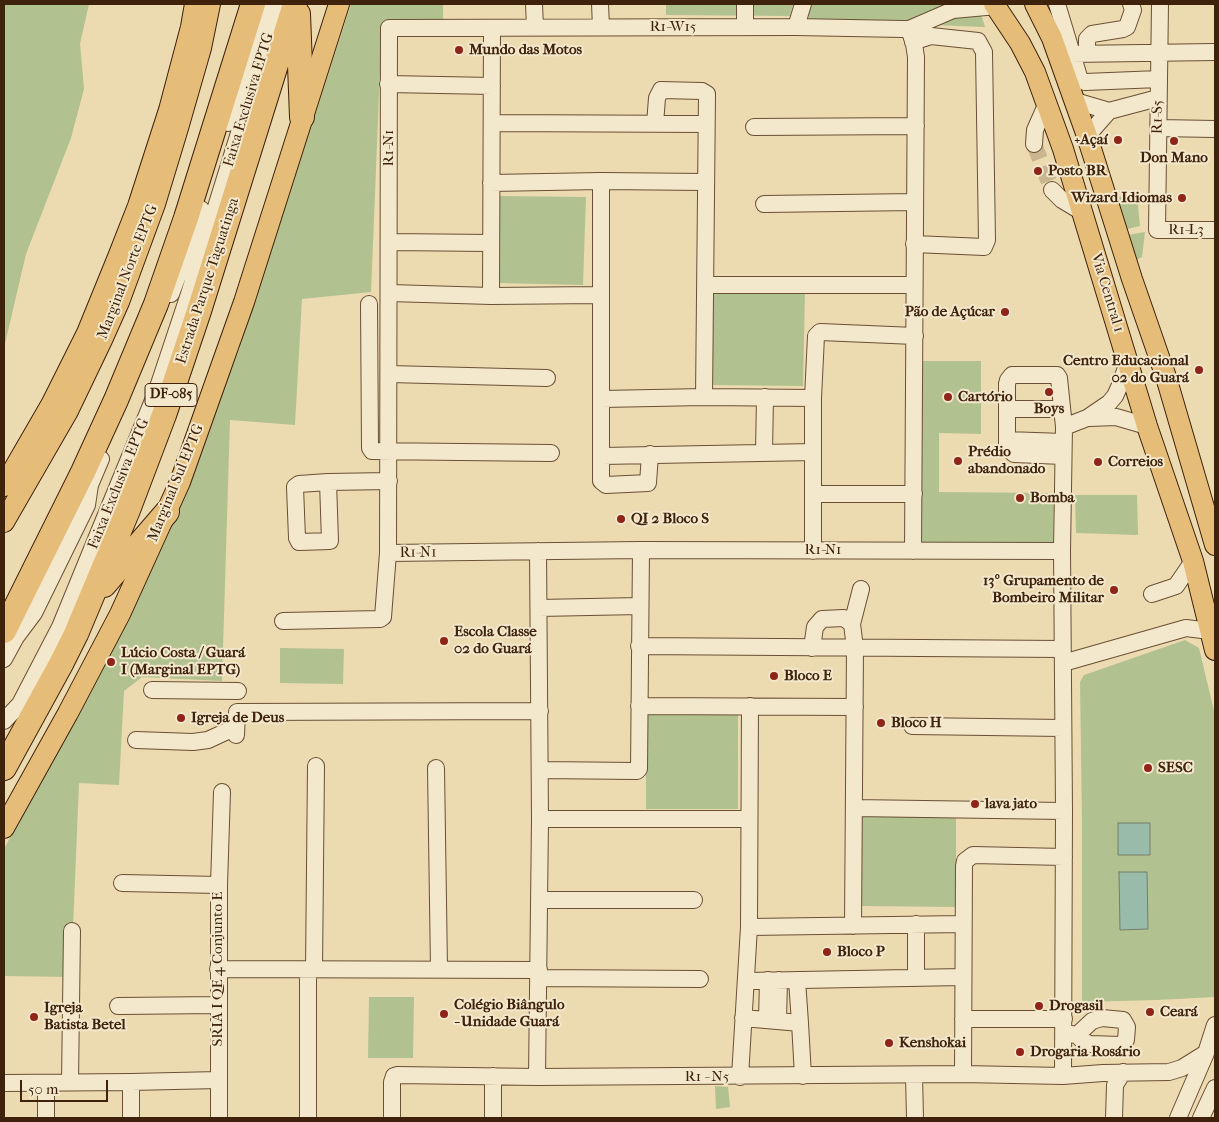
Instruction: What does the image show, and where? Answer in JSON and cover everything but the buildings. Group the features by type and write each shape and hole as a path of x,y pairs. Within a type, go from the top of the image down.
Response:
{"highway":[{"name":"DF-085","path":"4,631 83,472 116,400 156,304 186,218 253,4"},
{"path":"296,4 302,117"},
{"name":"Estrada Parque Taguatinga","path":"4,768 61,664 128,510 164,415 199,311 296,4"},
{"path":"89,603 167,512"}],"main road":[{"name":"Marginal Norte EPTG","path":"4,486 52,403 87,333 118,258 138,206 169,110 191,27 195,4"},
{"name":"Marginal Norte EPTG","path":"4,522 68,411 119,302 155,204 201,48 210,4"},
{"name":"Marginal Sul EPTG","path":"4,828 120,614 180,482 244,302 339,4"},
{"name":"Via Central 1","path":"1035,4 1052,38 1087,136 1132,279 1166,377 1213,538"},
{"name":"Via Central 1","path":"995,5 1020,43 1047,103 1147,426 1194,561 1213,640"},
{"path":"1194,561 1213,538"}],"street":[{"name":"Faixa Exclusiva EPTG","path":"4,658 16,637 34,613 87,506 90,485 152,345 187,252 266,4"},
{"name":"Faixa Exclusiva EPTG","path":"4,721 20,704 60,627 156,393 189,294 279,4"},
{"path":"534,4 535,27"},
{"path":"600,4 601,27"},
{"path":"745,4 745,27"},
{"path":"796,27 803,4"},
{"path":"1057,4 1079,53 1078,77 1082,81 1158,79"},
{"path":"1079,53 1092,34 1127,27 1133,10 1131,4"},
{"name":"R1-S5","path":"1157,230 1160,4"},
{"name":"R1-W15","path":"389,28 796,27 911,35 954,7 995,5"},
{"name":"R1-N1","path":"389,28 390,452 388,553 641,550 1062,551"},
{"path":"491,296 492,28"},
{"path":"913,551 914,244 916,57 911,35 978,41 984,52 986,244 984,247 914,244"},
{"path":"1079,53 1215,52"},
{"path":"388,84 492,86"},
{"path":"655,124 657,98 661,90 705,92 707,94 704,397"},
{"path":"1075,102 1109,111 1158,98"},
{"path":"1034,144 1034,130 1047,103"},
{"path":"1087,136 1109,111"},
{"path":"492,123 706,124"},
{"path":"754,126 916,126"},
{"path":"1158,128 1215,129"},
{"path":"601,181 601,481 606,485 648,483 650,454"},
{"path":"491,183 706,182"},
{"path":"1052,190 1062,200 1082,212"},
{"path":"764,204 915,202"},
{"name":"R1-L3","path":"1157,230 1215,230"},
{"path":"390,242 491,243"},
{"path":"706,286 914,285"},
{"path":"390,293 491,296 600,296"},
{"path":"369,304 370,448 375,452 551,454"},
{"path":"813,550 813,398 818,333 915,336"},
{"path":"1063,1076 1068,1029 1062,656 1063,442 1062,410 1059,378 1057,375 1012,375 1007,384 1007,440 1063,442 1087,418 1101,410 1115,396 1128,362"},
{"path":"389,374 547,378"},
{"path":"602,399 704,397 813,398"},
{"path":"764,453 765,397"},
{"path":"1007,409 1062,410"},
{"path":"1087,418 1116,417 1147,426"},
{"path":"602,456 813,452"},
{"path":"328,482 389,481"},
{"path":"813,494 914,494"},
{"path":"540,770 638,771 641,550"},
{"path":"537,1077 540,900 538,551"},
{"path":"283,621 380,619 383,617 388,553"},
{"path":"1152,594 1176,586 1194,561"},
{"path":"853,926 855,648 852,624 861,589"},
{"path":"539,608 640,606"},
{"path":"639,646 855,648 1062,656 1186,628 1205,608"},
{"path":"812,648 815,627 822,619 844,618 852,624"},
{"path":"1186,628 1213,640"},
{"path":"152,690 238,691"},
{"path":"639,706 855,707"},
{"path":"740,1076 749,927 750,706"},
{"path":"136,740 193,742 208,740 236,731 238,712 540,711"},
{"path":"912,726 1063,728"},
{"path":"308,1118 316,766"},
{"path":"436,768 439,969"},
{"path":"219,885 222,792"},
{"path":"854,808 1064,811"},
{"path":"540,819 750,819"},
{"path":"963,1074 962,977 965,860 973,855 1064,857"},
{"name":"SRIA I QE 4 Conjunto E","path":"122,884 219,885 219,1118"},
{"path":"540,900 694,900"},
{"path":"916,924 916,978"},
{"path":"749,927 963,924"},
{"path":"70,1082 72,931"},
{"path":"218,969 439,969 700,979"},
{"path":"747,981 962,977"},
{"path":"773,1020 774,980"},
{"path":"797,980 803,1076"},
{"path":"118,1006 218,1005"},
{"path":"744,1018 800,1023"},
{"path":"963,1019 1068,1029"},
{"path":"1178,1118 1206,1053 1215,1025"},
{"path":"1114,1118 1119,1079 1176,1070 1206,1053"},
{"name":"R1 - N5","path":"392,1118 392,1082 394,1076 537,1077 963,1074 1063,1076 1103,1073 1119,1079"},
{"path":"914,1075 915,1118"},
{"path":"493,1076 494,1118"},
{"path":"4,1083 218,1080"},
{"path":"131,1118 132,1082"},
{"path":"46,1083 46,1118"},
{"path":"1201,1118 1215,1088"}],"green space":[{"path":"4,4 89,4 80,44 84,89 71,138 26,254 4,348"},
{"path":"351,4 443,4 443,20 382,22 371,292 302,299 295,425 230,420 222,681 142,677 124,691 119,785 79,783 71,977 4,976 4,849 92,683 167,533 239,350"},
{"path":"666,4 793,4 790,16 666,15"},
{"path":"808,4 966,4 981,14 985,27 810,20 806,11"},
{"path":"500,196 586,197 583,285 497,283"},
{"path":"1137,196 1140,226 1127,229 1115,197"},
{"path":"1145,232 1142,257 1136,260 1128,235"},
{"path":"710,292 805,293 803,386 709,385"},
{"path":"919,361 981,361 981,434 939,433 939,492 1054,493 1053,547 917,546"},
{"path":"1075,495 1137,495 1138,535 1076,533"},
{"name":"SESC","path":"1185,640 1199,648 1215,715 1215,997 1082,1002 1080,682 1084,675"},
{"path":"280,648 344,649 343,684 280,683"},
{"path":"738,713 738,809 646,809 646,714"},
{"path":"860,815 956,815 956,907 860,906"},
{"path":"369,997 414,997 413,1058 368,1058"},
{"path":"715,1086 728,1087 730,1107 716,1109"}],"shaded area":[{"path":"1118,823 1150,823 1150,855 1118,855"},
{"path":"1119,872 1147,872 1148,929 1120,930"}],"tunnel":[{"path":"1034,144 1052,190"}],"place":[{"name":"Mundo das Motos","path":"459,50"},
{"name":"+Açaí","path":"1118,140"},
{"name":"Don Mano","path":"1174,141"},
{"name":"Posto BR","path":"1038,171"},
{"name":"Wizard Idiomas","path":"1182,198"},
{"name":"Pão de Açúcar","path":"1005,312"},
{"name":"Centro Educacional 02 do Guará","path":"1199,370"},
{"name":"Boys","path":"1049,392"},
{"name":"Cartório","path":"948,397"},
{"name":"Prédio abandonado","path":"958,461"},
{"name":"Correios","path":"1098,462"},
{"name":"Bomba","path":"1020,498"},
{"name":"QI 2 Bloco S","path":"621,519"},
{"name":"13º Grupamento de Bombeiro Militar","path":"1114,590"},
{"name":"Escola Classe 02 do Guará","path":"444,641"},
{"name":"Lúcio Costa / Guará I (Marginal EPTG)","path":"111,662"},
{"name":"Bloco E","path":"774,676"},
{"name":"Igreja de Deus","path":"181,718"},
{"name":"Bloco H","path":"881,723"},
{"name":"SESC","path":"1148,768"},
{"name":"lava jato","path":"975,804"},
{"name":"Bloco P","path":"827,952"},
{"name":"Drogasil","path":"1039,1006"},
{"name":"Ceará","path":"1150,1012"},
{"name":"Colégio Biângulo - Unidade Guará","path":"444,1014"},
{"name":"Igreja Batista Betel","path":"34,1017"},
{"name":"Kenshokai","path":"889,1043"},
{"name":"Drogaria Rosário","path":"1020,1052"}]}
